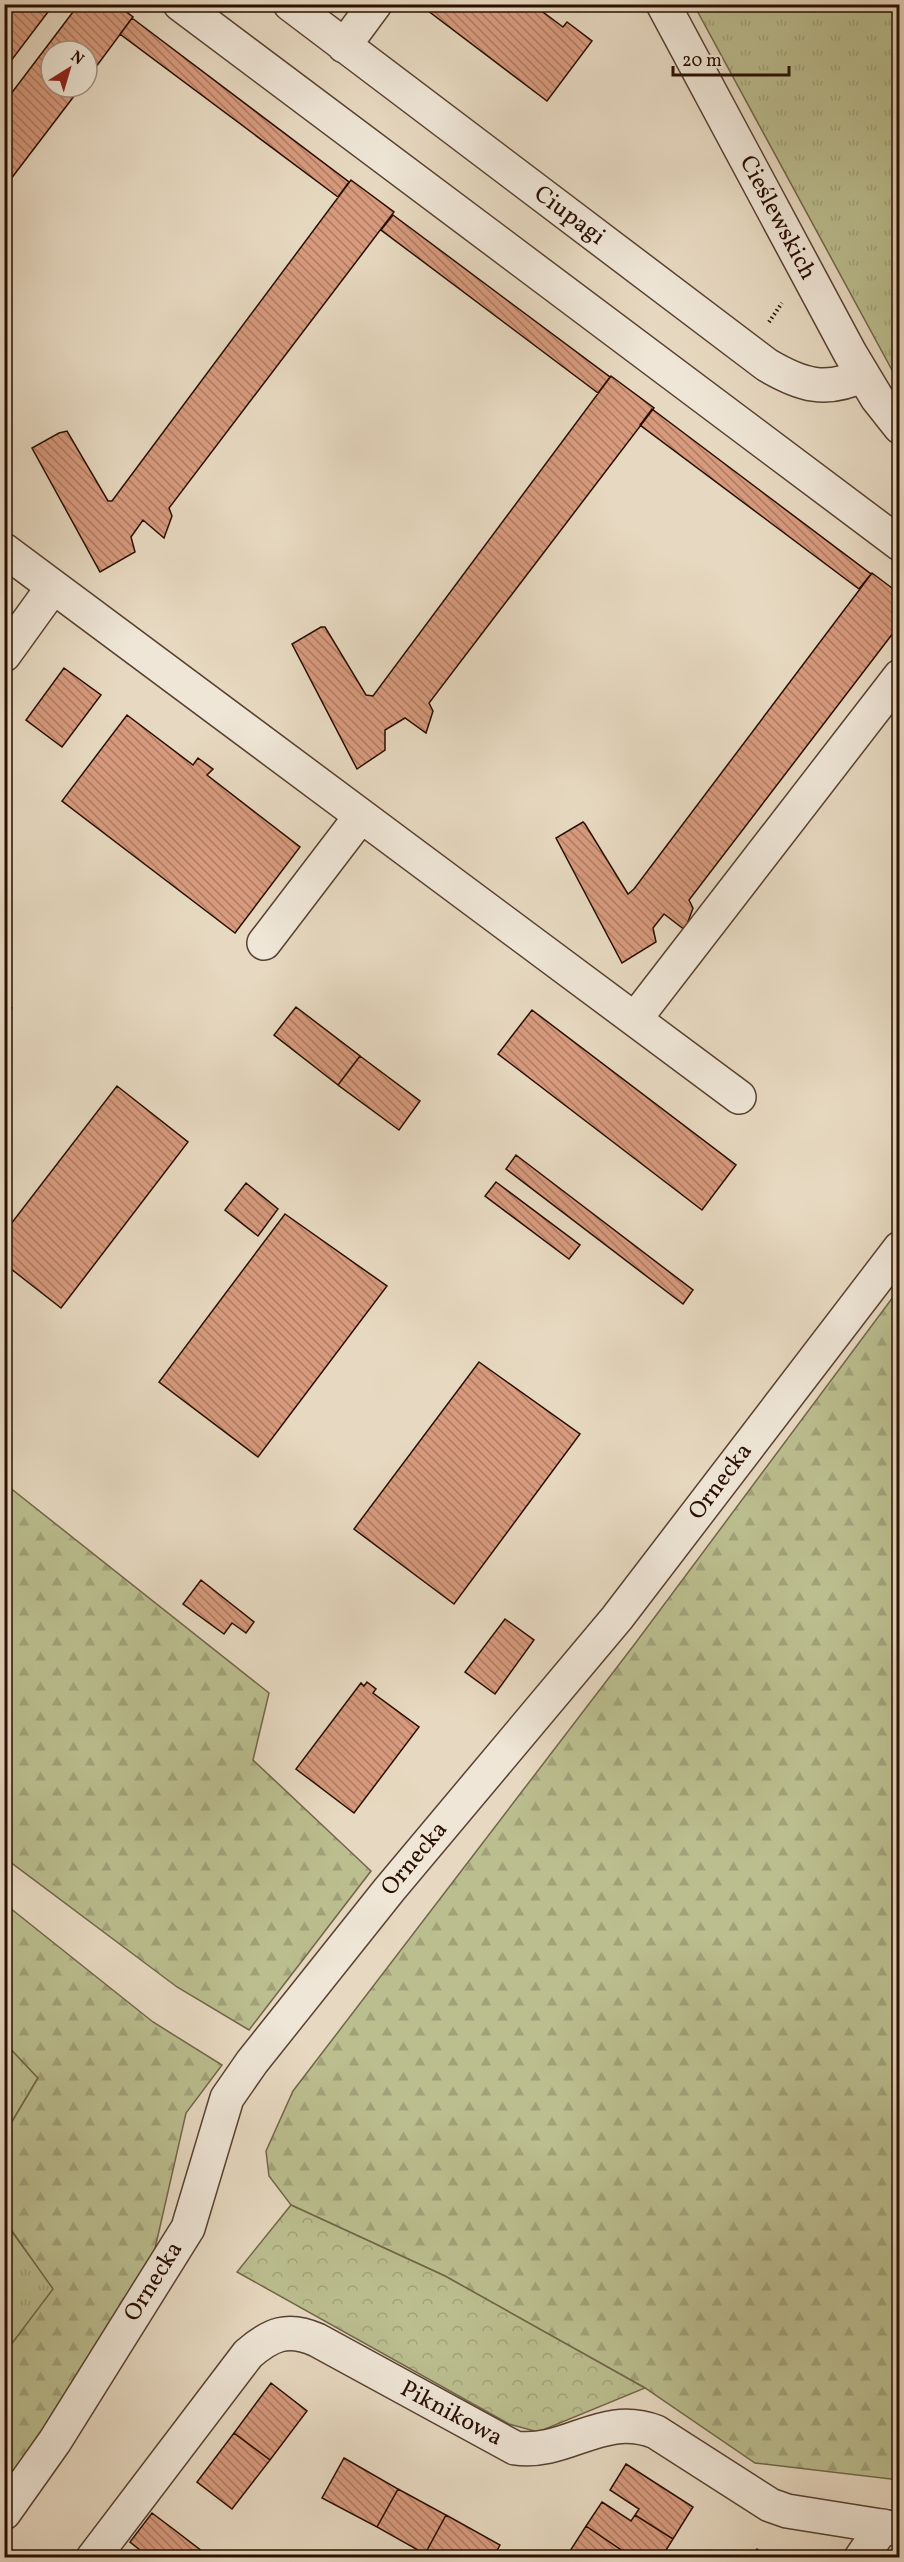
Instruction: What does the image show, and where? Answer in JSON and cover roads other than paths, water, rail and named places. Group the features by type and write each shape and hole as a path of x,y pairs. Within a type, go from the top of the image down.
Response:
{"street":[{"path":"180,4 900,544"},
{"name":"Ciupagi","path":"290,4 767,365 800,382 818,386 835,386 863,375"},
{"path":"344,46 375,4"},
{"name":"Cieślewskich","path":"663,4 863,375 900,427"},
{"path":"4,550 739,1097"},
{"path":"4,655 54,587"},
{"path":"635,1019 900,676"},
{"path":"264,944 361,816"},
{"name":"Ornecka","path":"4,2513 55,2442 188,2228 227,2098 252,2062 389,1890 617,1618 900,1248"},
{"name":"Piknikowa","path":"93,2558 248,2354 261,2343 275,2336 289,2333 303,2334 317,2340 515,2448 545,2449 605,2427 642,2427 656,2432 770,2505 787,2511 891,2527"},
{"path":"861,2558 891,2527"}]}
